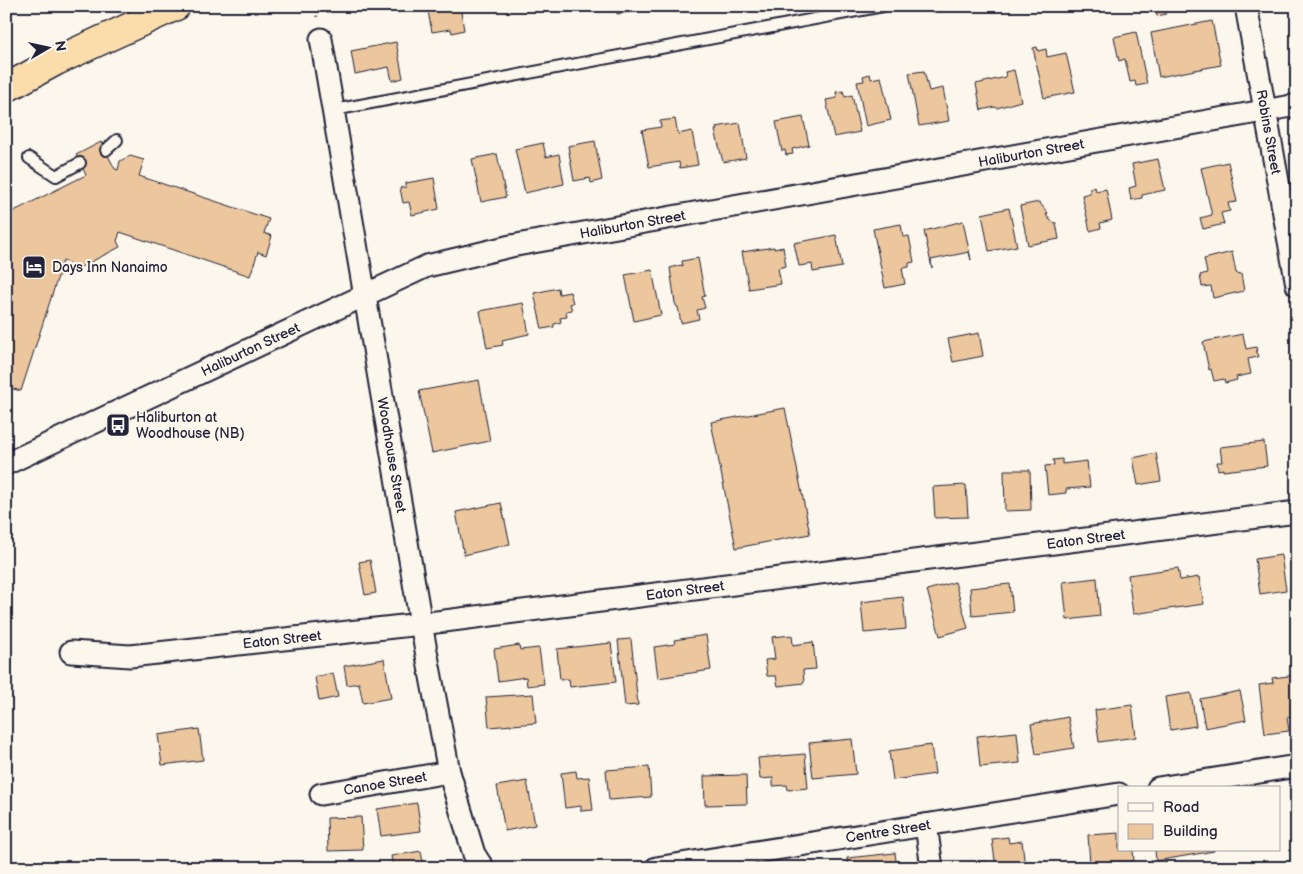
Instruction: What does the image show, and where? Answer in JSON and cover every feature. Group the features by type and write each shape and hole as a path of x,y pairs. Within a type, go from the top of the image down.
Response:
{"highway":[{"path":"6,88 56,61 176,6"}],"street":[{"name":"Robins Street","path":"1246,6 1297,285"},
{"name":"Woodhouse Street","path":"321,39 421,624 449,772 474,854 483,868"},
{"name":"Haliburton Street","path":"6,464 427,266 511,246 1297,104"},
{"name":"Eaton Street","path":"71,652 130,656 421,624 1297,512"},
{"path":"1171,786 1297,766"},
{"name":"Canoe Street","path":"321,794 449,772"},
{"name":"Centre Street","path":"656,868 1118,794"},
{"path":"926,825 932,868"}],"lane":[{"path":"334,110 883,6"},
{"path":"106,150 117,140"},
{"path":"29,158 56,176 80,163"}],"building":[{"path":"427,6 460,6 464,30 452,33 451,29 432,32"},
{"path":"616,6 636,6 637,11 617,14"},
{"path":"1154,6 1175,6 1165,9 1166,14 1157,16"},
{"path":"1212,21 1221,65 1159,77 1151,33"},
{"path":"1136,32 1147,84 1136,86 1135,81 1130,82 1125,59 1119,61 1114,37"},
{"path":"396,42 403,78 392,81 389,67 355,74 351,51"},
{"path":"1037,47 1038,51 1046,49 1047,57 1066,53 1075,92 1044,98 1033,48"},
{"path":"1014,70 1021,101 997,108 981,110 976,84 1006,77 1005,72"},
{"path":"924,71 929,91 943,88 949,121 919,126 909,73"},
{"path":"870,74 871,79 881,77 891,120 866,126 857,82 864,81 863,76"},
{"path":"843,91 845,97 852,95 860,132 834,137 826,100 837,98 836,92"},
{"path":"803,117 809,145 792,149 793,154 786,155 785,150 782,151 776,122"},
{"path":"675,119 678,134 692,131 698,165 680,168 679,162 649,167 642,130 661,127 660,121"},
{"path":"740,123 746,158 723,162 715,130 717,130 716,127"},
{"path":"595,141 602,180 591,183 590,178 574,181 568,146"},
{"name":"Days Inn Nanaimo","path":"101,142 115,169 118,170 120,161 130,156 144,160 139,176 269,219 264,233 272,236 266,255 258,252 250,276 120,232 117,241 120,247 75,270 72,264 63,261 21,391 6,387 6,219 14,211 86,175 76,155"},
{"path":"543,143 546,157 559,154 564,184 525,193 515,149"},
{"path":"497,154 506,197 481,202 472,159"},
{"path":"1158,159 1165,190 1142,195 1142,198 1131,200 1129,188 1136,186 1132,164"},
{"path":"1228,162 1237,202 1228,203 1230,211 1221,213 1224,224 1203,229 1200,218 1212,215 1201,168"},
{"path":"434,178 439,209 412,215 409,202 403,203 400,188 406,187 406,183"},
{"path":"1095,187 1096,191 1106,189 1112,220 1100,223 1101,228 1090,231 1082,195 1090,193 1090,188"},
{"path":"1039,202 1048,213 1046,215 1051,221 1056,223 1059,239 1028,245 1020,206"},
{"path":"1009,208 1017,246 989,251 982,214"},
{"path":"963,221 971,260 969,252 931,260 932,268 924,231"},
{"path":"901,224 903,237 909,236 914,262 909,263 909,267 902,268 905,284 885,288 873,229"},
{"path":"836,235 842,267 813,272 812,264 799,266 794,243"},
{"path":"774,247 774,249 783,247 786,266 778,268 781,284 749,289 742,252"},
{"path":"1232,252 1236,273 1241,274 1244,291 1213,298 1211,286 1202,287 1200,275 1207,273 1204,259"},
{"path":"698,258 705,296 702,297 705,308 697,310 699,319 681,323 678,307 675,303 670,268 683,266 682,261"},
{"path":"652,270 661,315 634,321 625,275"},
{"path":"558,288 559,294 570,292 573,303 570,304 572,310 566,311 567,317 560,318 561,322 554,324 554,327 542,329 534,293"},
{"path":"523,303 529,334 502,340 503,345 487,348 480,311"},
{"path":"979,333 983,356 953,362 948,339"},
{"path":"1243,334 1246,349 1256,347 1258,357 1248,359 1251,374 1236,377 1237,380 1225,383 1224,379 1214,381 1211,369 1209,370 1203,342"},
{"path":"479,380 490,441 432,453 419,391"},
{"path":"785,408 810,534 736,548 711,422"},
{"path":"1264,442 1267,466 1218,470 1217,462 1222,462 1220,447"},
{"path":"1156,453 1161,481 1138,485 1133,458"},
{"path":"1062,459 1062,464 1087,461 1090,487 1066,489 1066,493 1048,495 1045,466 1054,465 1053,460"},
{"path":"1004,470 1030,470 1031,510 1005,511"},
{"path":"966,485 968,517 935,518 933,487"},
{"path":"501,503 510,544 464,555 456,512"},
{"path":"1281,555 1286,590 1260,594 1255,559"},
{"path":"370,560 376,593 365,595 359,562"},
{"path":"1178,568 1180,580 1199,577 1204,604 1133,614 1128,575"},
{"path":"1097,578 1100,616 1067,620 1063,582"},
{"path":"955,582 968,628 940,636 927,590"},
{"path":"1010,584 1013,612 972,616 970,588"},
{"path":"903,597 906,629 864,633 861,602"},
{"path":"706,635 711,670 658,678 654,647 675,644 674,640"},
{"path":"792,635 793,645 813,642 816,669 803,670 804,683 778,686 776,676 767,676 765,660 775,659 772,637"},
{"path":"631,639 638,705 625,706 618,640"},
{"path":"611,643 616,682 570,687 569,679 560,680 557,649"},
{"path":"519,645 520,650 539,648 544,684 527,686 526,677 498,681 494,649"},
{"path":"384,659 391,698 363,703 359,683 347,685 344,666"},
{"path":"333,673 338,697 319,701 315,677"},
{"path":"1297,675 1297,716 1287,717 1289,731 1265,734 1259,685 1273,683 1272,678"},
{"path":"1240,691 1246,720 1205,728 1200,699"},
{"path":"1191,693 1196,726 1170,730 1165,697"},
{"path":"533,694 536,723 489,727 486,697"},
{"path":"1132,705 1136,737 1099,742 1095,710"},
{"path":"1068,717 1074,748 1036,754 1031,724"},
{"path":"199,729 203,760 162,765 158,735"},
{"path":"1017,732 1020,763 980,767 977,736"},
{"path":"852,739 856,774 813,778 809,743"},
{"path":"931,745 935,774 893,780 889,751"},
{"path":"805,754 808,788 788,790 787,785 773,786 773,778 760,779 758,758"},
{"path":"649,767 651,797 609,800 606,770"},
{"path":"576,771 577,778 589,777 593,810 581,811 581,806 565,808 561,773"},
{"path":"746,775 747,804 705,805 704,776"},
{"path":"527,781 535,825 505,831 497,786"},
{"path":"417,803 421,831 381,836 377,809"},
{"path":"361,817 363,850 328,851 327,818"},
{"path":"1118,833 1118,852 1133,852 1134,861 1090,864 1088,835"},
{"path":"1008,837 1009,843 1022,841 1025,868 996,868 992,839"},
{"path":"421,851 424,868 393,868 391,856"},
{"path":"1155,852 1208,852 1156,861"},
{"path":"895,853 897,868 848,868 847,858"},
{"path":"986,861 987,868 954,868 954,865"}],"place":[{"name":"Days Inn Nanaimo","path":"34,267"},
{"name":"Haliburton at Woodhouse (NB)","path":"118,425"}]}
